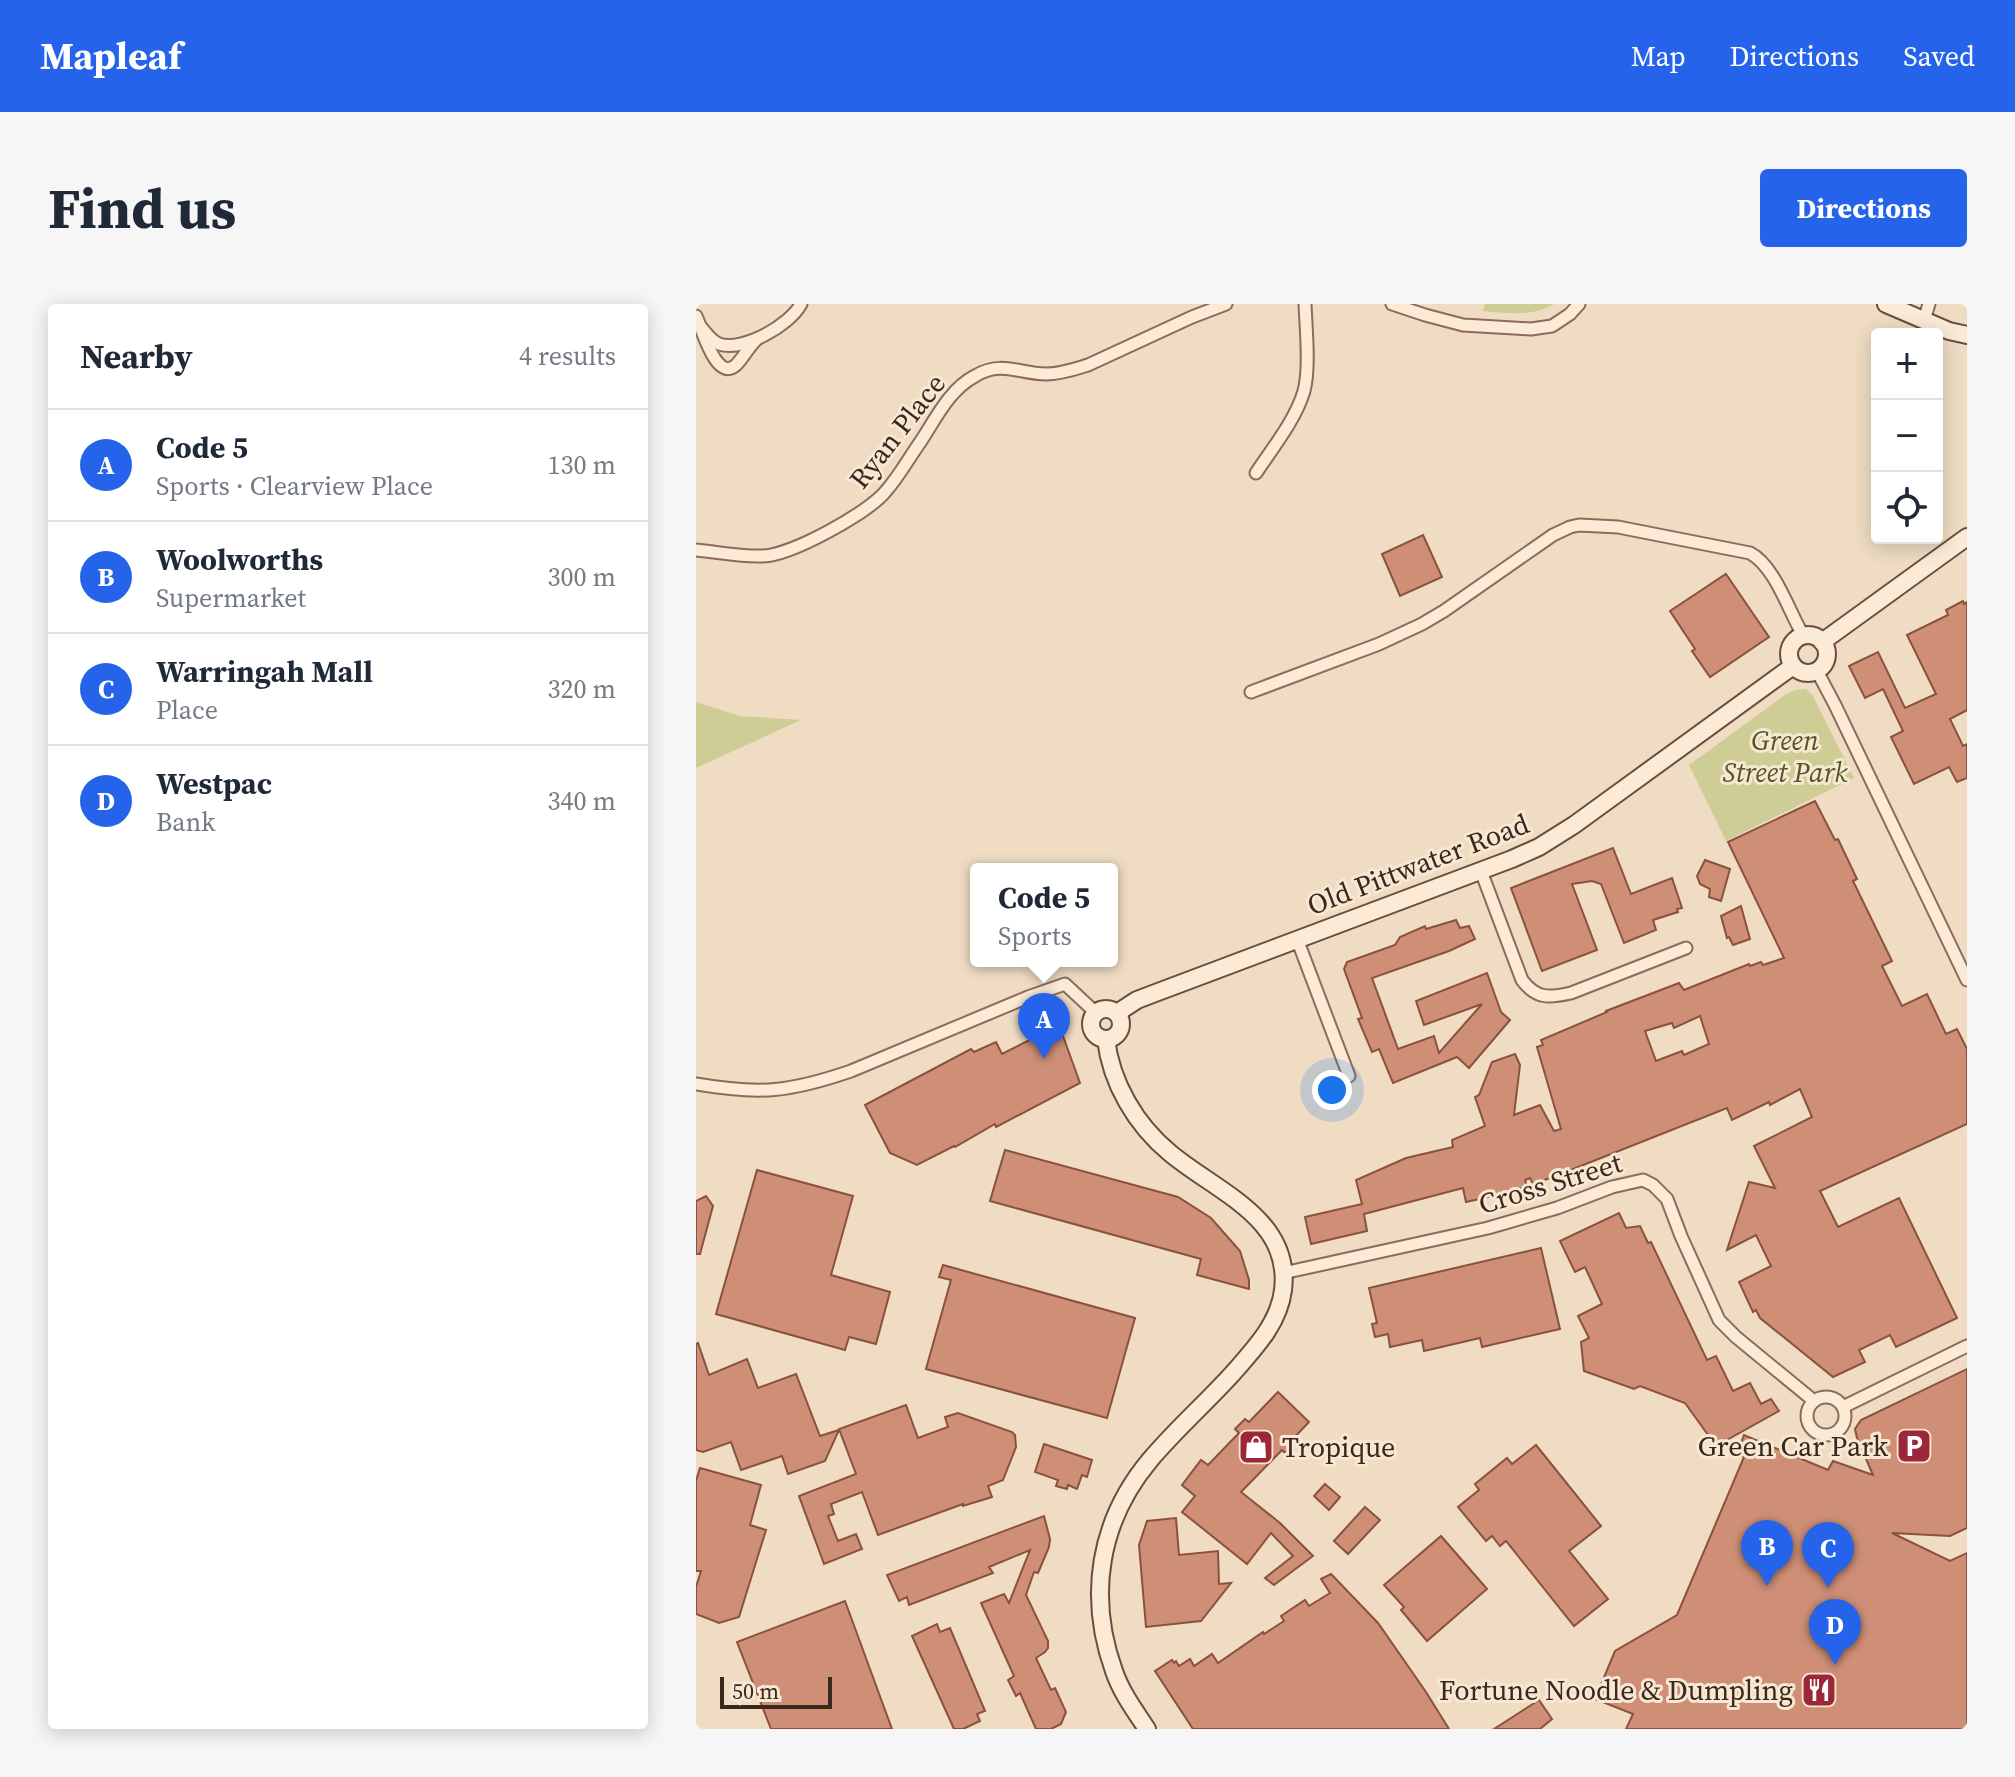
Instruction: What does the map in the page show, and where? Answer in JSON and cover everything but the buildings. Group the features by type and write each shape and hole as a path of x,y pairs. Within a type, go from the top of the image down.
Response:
{"street":[{"path":"699,321 710,338 721,345 735,345 757,338 791,319 801,304"},
{"name":"Ryan Place","path":"696,550 765,556 801,544 862,512 886,492 954,393 984,371 1005,367 1043,374 1072,370 1226,304"},
{"path":"1256,473 1288,423 1304,390 1307,345 1305,304"},
{"path":"1392,304 1463,325 1531,329 1552,326 1579,304"},
{"path":"1886,304 1927,312 1949,331 1967,335"},
{"path":"699,321 711,353 718,364 726,369 737,364 757,338"},
{"path":"1251,692 1379,644 1422,624 1553,535 1579,525 1618,527 1750,553 1768,570 1804,637"},
{"path":"1822,642 1967,537"},
{"path":"1804,637 1815,637 1826,649 1827,658 1817,671 1804,673 1793,666 1791,648 1804,637"},
{"name":"Old Pittwater Road","path":"1117,1013 1137,1000 1539,847 1793,666"},
{"path":"1817,671 1967,980"},
{"path":"1481,871 1522,980 1529,990 1543,996 1571,993 1686,948"},
{"path":"1297,939 1349,1076"},
{"path":"696,1084 774,1091 823,1081 1065,984 1096,1013"},
{"path":"1109,1009 1117,1013 1121,1023 1119,1032 1106,1039 1098,1036 1092,1029 1096,1013 1109,1009"},
{"path":"1106,1039 1112,1072 1138,1118 1171,1153 1236,1199 1262,1223 1277,1247 1283,1273 1277,1316 1219,1389 1151,1460 1120,1507 1107,1542 1099,1577 1103,1631 1114,1672 1147,1729"},
{"name":"Cross Street","path":"1283,1273 1488,1228 1557,1208 1612,1187 1643,1180 1667,1199 1719,1320 1814,1401"},
{"path":"1843,1407 1967,1346"},
{"path":"1829,1397 1843,1407 1845,1422 1841,1428 1831,1435 1812,1429 1807,1413 1814,1401 1829,1397"}],"green space":[{"path":"1485,304 1554,304 1537,311 1519,313 1483,311"},
{"name":"Green Street Park","path":"1806,689 1813,696 1854,778 1726,841 1689,765 1785,695"},
{"path":"696,702 740,716 801,720 696,768"}],"place":[{"name":"Code 5","path":"1044,1059"},
{"name":"Green Car Park","path":"1914,1446"},
{"name":"Tropique","path":"1256,1447"},
{"name":"Woolworths","path":"1767,1586"},
{"name":"Warringah Mall","path":"1828,1588"},
{"name":"Westpac","path":"1835,1665"},
{"name":"Fortune Noodle & Dumpling","path":"1819,1690"}]}
